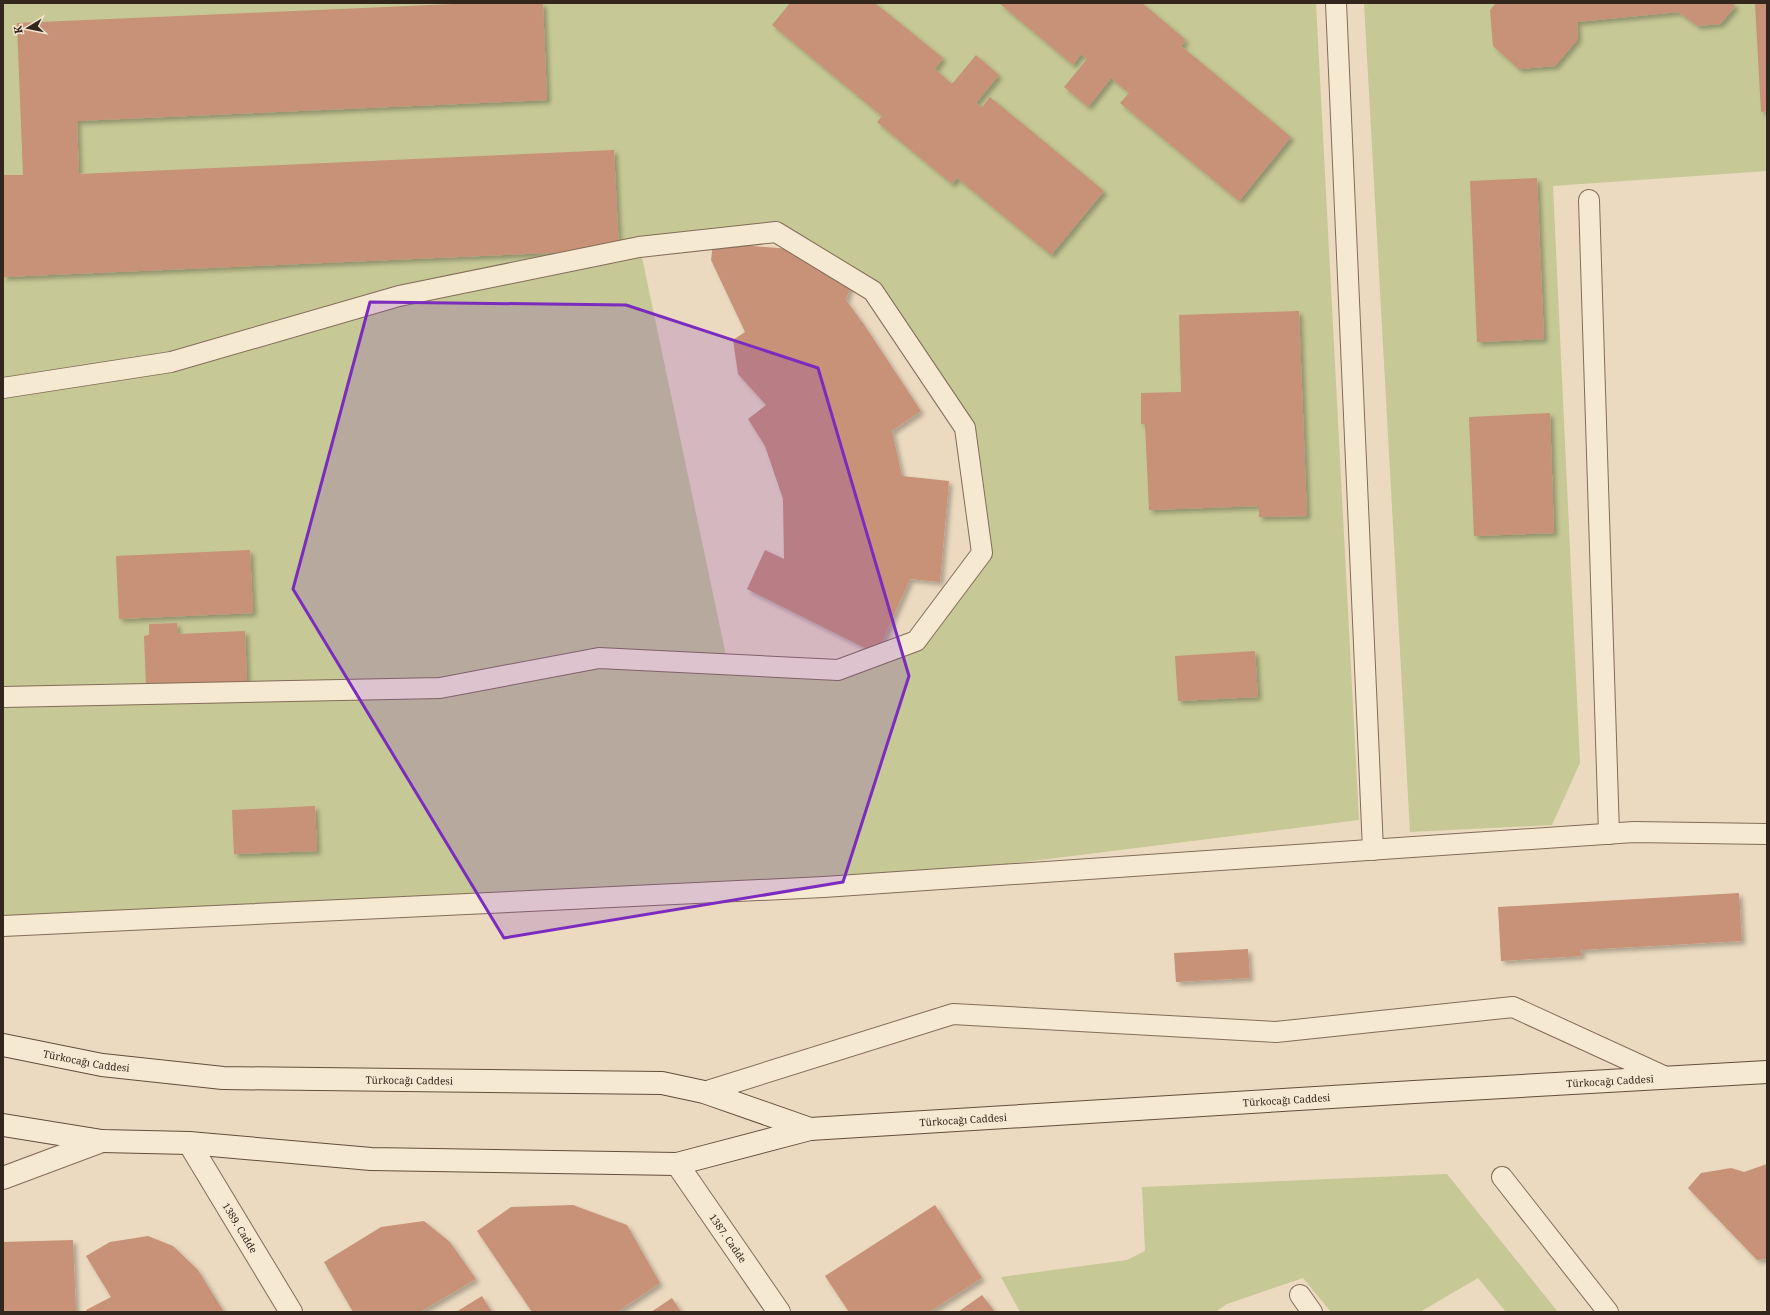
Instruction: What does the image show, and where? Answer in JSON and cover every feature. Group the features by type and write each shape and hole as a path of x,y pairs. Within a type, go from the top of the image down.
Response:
{"main road":[{"name":"Türkocağı Caddesi","path":"3,1045 102,1065 223,1078 662,1084 704,1092 810,1129"},
{"name":"Türkocağı Caddesi","path":"3,1126 102,1141 189,1143 371,1159 677,1164 810,1129 1668,1078 1766,1069"},
{"path":"3,1178 102,1141"},
{"name":"1389. Cadde","path":"189,1143 291,1312"},
{"name":"1387. Cadde","path":"677,1164 779,1312"}],"lane":[{"path":"1336,3 1373,850"},
{"path":"1589,200 1609,834"},
{"path":"3,388 171,362 399,296 640,247 776,232 873,291 965,428 982,553 916,641 838,670 599,658 440,688 3,697"},
{"path":"3,926 824,887 1634,832 1767,834"},
{"path":"704,1092 953,1014 1276,1032 1513,1007 1668,1078"},
{"path":"1502,1177 1608,1312"},
{"path":"1300,1296 1312,1312"}],"highlighted area":[{"path":"370,302 626,305 818,368 909,676 843,882 504,938 293,589"}],"green space":[{"path":"3,3 1316,3 1359,820 824,887 3,926","holes":["776,232 873,291 965,428 982,553 916,641 838,670 728,665 640,248"]},
{"path":"1364,3 1767,3 1767,171 1553,186 1580,763 1552,825 1410,832"},
{"path":"1447,1174 1558,1312 1506,1312 1478,1278 1420,1312 1331,1312 1303,1278 1227,1304 1215,1312 1020,1312 1001,1277 1127,1260 1145,1251 1142,1187"}],"building":[{"path":"477,3 543,3 547,100 77,121 79,174 614,150 619,250 3,277 3,175 23,175 17,23"},
{"path":"790,3 875,3 943,58 935,69 952,84 976,55 999,75 976,103 982,107 990,97 1104,191 1051,255 957,178 952,184 877,122 882,116 772,25"},
{"path":"999,3 1142,3 1186,40 1181,46 1291,137 1239,201 1120,103 1129,93 1111,78 1088,107 1064,87 1087,59 1081,54 1073,65"},
{"path":"1496,3 1734,3 1735,7 1720,24 1698,26 1678,12 1577,22 1578,39 1555,66 1519,69 1493,46 1490,10"},
{"path":"1755,3 1767,3 1767,111 1761,112"},
{"path":"1537,178 1544,339 1477,342 1470,181"},
{"path":"713,243 792,249 852,282 846,300 921,411 892,431 902,476 949,481 940,582 910,579 877,654 747,589 765,550 784,559 783,499 765,446 748,419 766,405 738,374 733,340 745,332 711,260"},
{"path":"1299,311 1307,516 1259,517 1259,506 1149,510 1145,424 1141,424 1141,393 1181,392 1179,315"},
{"path":"1550,413 1554,533 1474,536 1469,417"},
{"path":"250,550 253,613 119,619 116,556"},
{"path":"177,623 178,634 245,631 247,681 146,686 144,636 149,635 149,624"},
{"path":"1255,651 1258,697 1178,701 1175,656"},
{"path":"315,806 317,851 234,854 232,810"},
{"path":"1739,893 1742,941 1581,950 1582,956 1501,961 1498,907"},
{"path":"1248,949 1250,978 1176,982 1174,953"},
{"path":"1767,1164 1767,1259 1757,1260 1688,1188 1701,1173 1731,1168 1744,1172"},
{"path":"573,1205 627,1225 660,1283 617,1312 532,1312 477,1231 511,1207"},
{"path":"935,1205 982,1278 929,1312 849,1312 825,1276"},
{"path":"424,1221 450,1242 476,1279 420,1312 353,1312 324,1262 381,1227"},
{"path":"148,1236 173,1246 198,1270 224,1312 87,1312 86,1310 111,1297 86,1256 110,1242"},
{"path":"73,1240 76,1312 3,1312 3,1242"},
{"path":"982,1295 995,1312 958,1312"},
{"path":"482,1296 492,1312 456,1312"},
{"path":"672,1298 681,1312 651,1312"}]}
